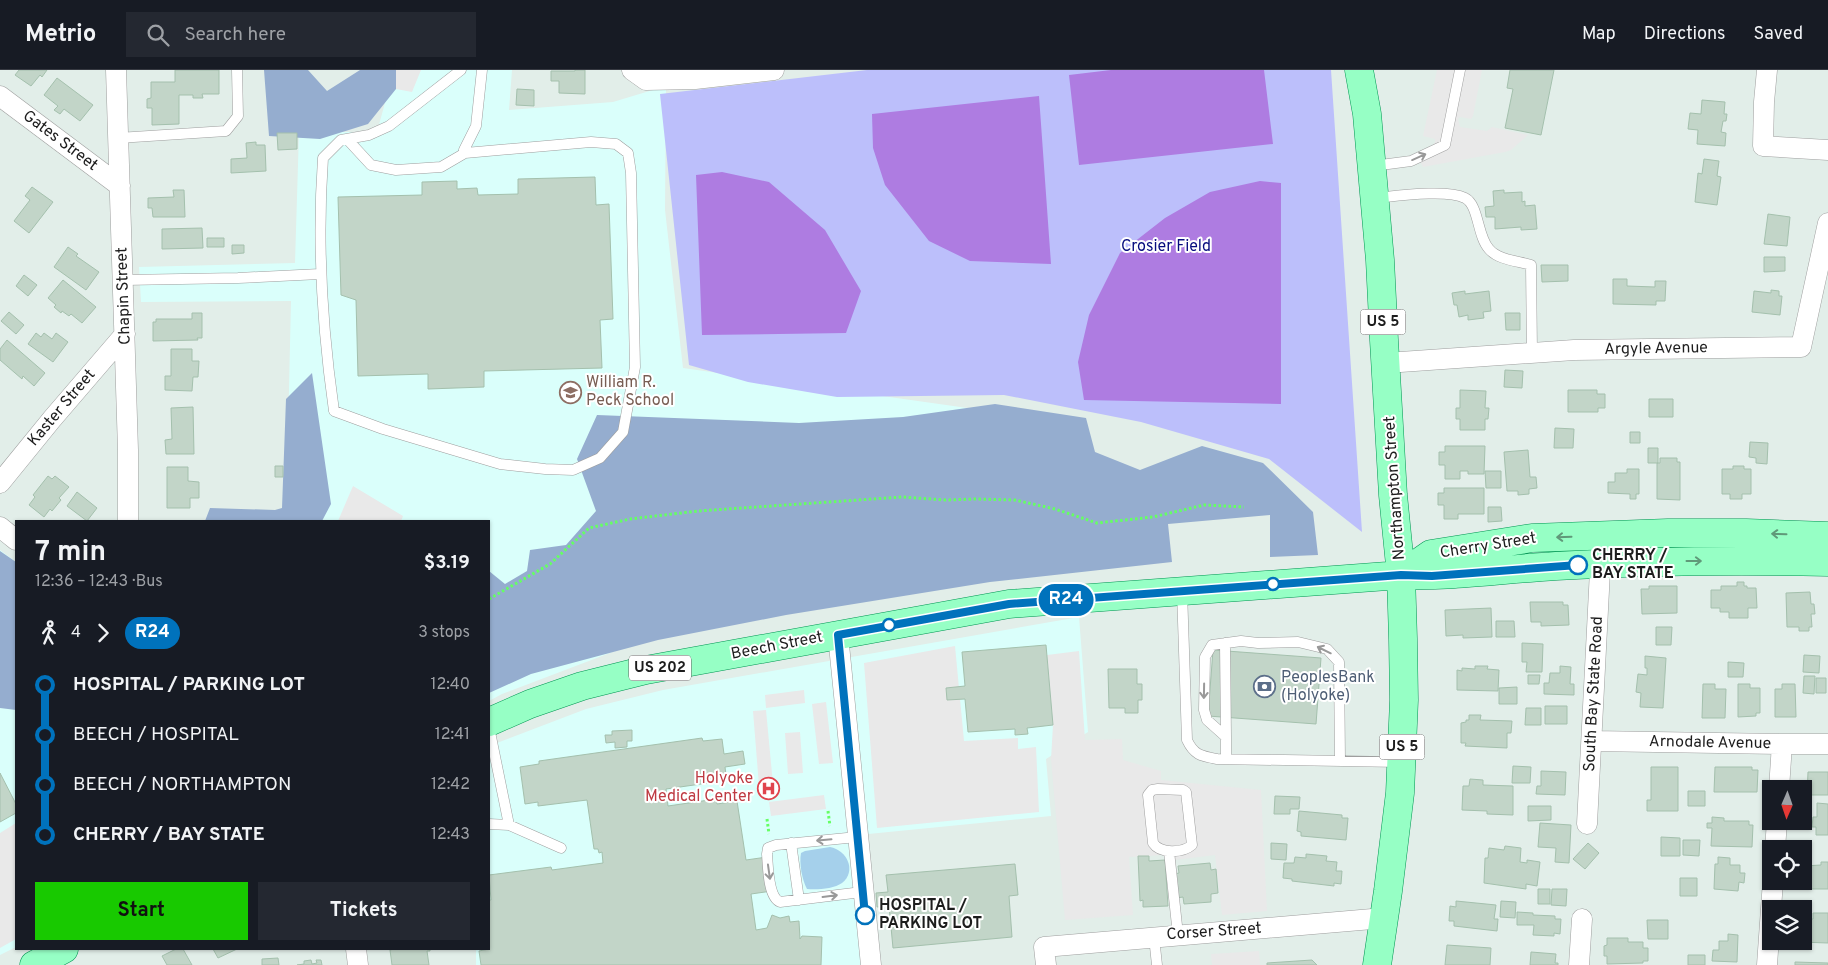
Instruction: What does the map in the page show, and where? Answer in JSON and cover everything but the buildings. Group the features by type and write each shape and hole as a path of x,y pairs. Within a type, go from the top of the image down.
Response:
{"main road":[{"name":"Northampton Street","path":"1359,70 1367,114 1380,260 1393,495 1401,575 1404,692 1400,792 1377,965"},
{"name":"Cherry Street","path":"1401,575 1431,554 1532,538 1736,533 1828,536"},
{"name":"Cherry Street","path":"1401,575 1432,576 1652,562 1828,562"},
{"name":"Beech Street","path":"490,722 530,704 574,689 637,672 1009,604 1401,575"},
{"path":"34,965 62,950"}],"street":[{"name":"Chapin Street","path":"116,70 124,280 128,520"},
{"path":"633,71 646,80 695,79 774,70"},
{"path":"1767,70 1763,146 1828,150"},
{"name":"Gates Street","path":"0,96 120,186"},
{"name":"Argyle Avenue","path":"1386,363 1574,350 1800,348 1828,223"},
{"name":"Kaster Street","path":"0,483 125,334"},
{"path":"0,528 15,539"},
{"name":"South Bay State Road","path":"1587,824 1601,564 1600,536"},
{"path":"838,635 862,892 871,965"},
{"name":"Arnodale Avenue","path":"1592,741 1828,744"},
{"path":"1780,780 1782,744"},
{"path":"1767,965 1772,890"},
{"name":"Corser Street","path":"1045,956 1154,937 1384,918"},
{"path":"1578,965 1582,919"},
{"path":"356,950 358,965"}],"lane":[{"path":"118,138 226,131 238,116 237,70"},
{"path":"348,139 371,165 396,170 441,167 465,153 591,142 616,144 628,153 631,173 635,366 623,432 600,458 573,470 500,464 383,429 334,411 320,274 323,158 341,140 369,135 389,126 461,70"},
{"path":"465,153 464,150 476,126 482,70"},
{"path":"1372,166 1411,161 1445,145 1460,70"},
{"path":"1374,198 1437,194 1466,198 1473,207 1481,238 1489,250 1501,257 1532,265 1532,353"},
{"path":"124,280 320,274"},
{"path":"1182,591 1187,740 1192,750 1203,756 1226,759 1401,762"},
{"path":"1226,737 1207,720 1203,698 1205,657 1212,645 1241,641 1258,643 1298,642 1327,650 1339,662 1340,761"},
{"path":"1225,643 1226,759"},
{"path":"490,732 509,825"},
{"path":"1180,789 1186,792 1192,845 1187,850 1169,851 1159,849 1153,843 1148,795 1152,790 1180,789"},
{"path":"490,824 509,825 561,848"},
{"path":"857,837 791,842 772,846 768,848 766,854 774,898 780,902 862,892"},
{"path":"791,842 798,900"},
{"path":"1169,851 1178,935"},
{"path":"1154,937 1157,965"}],"path":[{"path":"490,598 550,564 589,528 630,519 698,511 902,497 946,500 1015,500 1055,509 1096,523 1154,517 1204,505 1244,507"},
{"path":"828,811 830,826"},
{"path":"767,819 769,834"}],"shaded area":[{"path":"264,70 308,70 327,91 360,70 396,70 396,89 368,124 320,139 269,136"},
{"name":"William R. Peck School","path":"394,70 512,70 509,110 613,102 666,86 665,210 683,368 1017,415 673,629 502,694 490,700 490,520 286,520 291,301 141,302 139,267 295,263 299,132 377,132"},
{"path":"396,70 421,70 412,92 396,89"},
{"path":"1437,70 1482,70 1473,116 1471,119 1460,117 1458,119 1460,127 1487,131 1492,127 1528,135 1511,150 1505,152 1423,167 1417,155 1435,142 1435,139 1423,136"},
{"path":"312,373 331,504 323,520 205,520 210,508 275,510 282,508 286,399"},
{"path":"995,404 1086,418 1095,452 1140,470 1202,446 1263,463 1313,512 1318,555 1270,557 1270,515 1168,524 1172,562 990,582 786,615 658,640 531,674 490,693 490,572 505,584 527,571 530,550 566,545 596,511 577,459 597,415 799,423 903,417"},
{"path":"353,486 403,516 401,520 338,520"},
{"path":"0,550 15,561 15,948 0,955"},
{"path":"0,551 15,561 15,710 0,708"},
{"name":"Holyoke Medical Center","path":"1079,617 1088,732 1046,759 1051,816 848,836 863,965 476,965 476,950 490,950 490,746 586,709 663,690"},
{"path":"955,646 964,741 1018,738 1018,749 1036,747 1039,812 877,828 864,663"},
{"path":"1079,651 1085,740 1122,739 1123,760 1161,771 1161,780 1261,790 1267,911 1222,915 1215,855 1175,860 1161,855 1129,857 1133,915 1065,920 1051,759 1053,725 1047,655"},
{"path":"804,690 805,703 766,708 765,695"},
{"path":"826,702 833,763 819,764 812,704"},
{"path":"766,710 773,784 759,786 753,711"},
{"path":"800,732 803,773 788,774 785,733"},
{"path":"824,795 826,809 771,816 769,802"},
{"path":"15,824 15,940 0,948 0,833"},
{"path":"830,847 841,852 845,857 848,862 849,873 842,883 834,887 807,889 801,871 801,853"},
{"path":"1259,951 1260,965 1212,965 1211,954"}],"green space":[{"name":"Crosier Field","path":"867,70 1331,70 1362,532 1269,459 1141,422 1004,395 837,397 748,382 689,365 660,94"},
{"path":"1111,70 1264,70 1273,144 1079,165 1069,75"},
{"path":"1039,96 1051,264 970,261 929,241 885,185 873,148 872,114"},
{"path":"722,172 769,182 825,230 861,291 846,333 702,335 696,175"},
{"path":"1260,181 1281,183 1281,404 1084,400 1078,362 1089,315 1120,253 1165,218 1210,192"}],"bus line":[{"name":"R24","path":"865,915 838,635 1009,604 1401,575 1432,576 1578,565"}],"place":[{"name":"William R. Peck School","path":"570,392"},
{"name":"CHERRY / BAY STATE","path":"1578,565"},
{"name":"PeoplesBank (Holyoke)","path":"1265,687"},
{"name":"Holyoke Medical Center","path":"769,788"},
{"name":"HOSPITAL / PARKING LOT","path":"865,915"}]}
